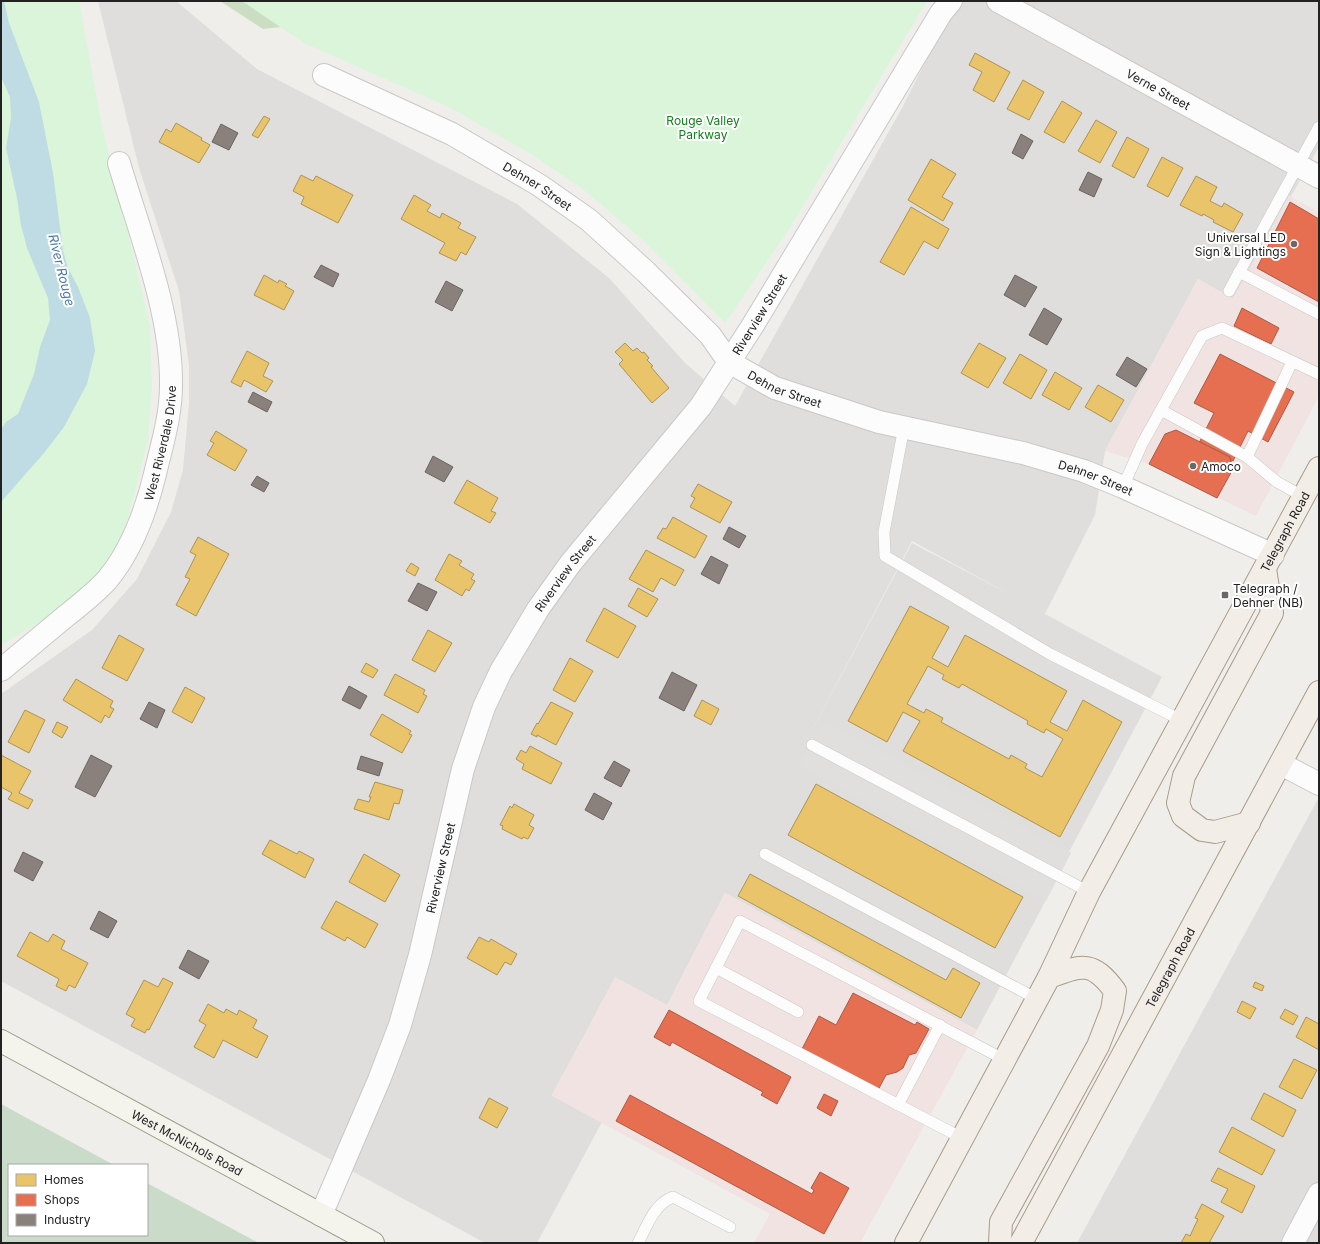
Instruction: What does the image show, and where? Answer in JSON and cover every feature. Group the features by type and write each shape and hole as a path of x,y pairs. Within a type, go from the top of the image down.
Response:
{"main road":[{"name":"Telegraph Road","path":"906,1243 1049,977 1090,892 1319,468"},
{"path":"1249,823 1215,832 1202,830 1183,816 1178,803 1184,776 1272,613 1269,562"},
{"name":"Telegraph Road","path":"1021,1243 1319,692"},
{"path":"1000,1243 1001,1222 1098,1046 1112,1010 1115,991 1106,979 1093,970 1078,966 1049,977"},
{"name":"West McNichols Road","path":"1,1041 373,1243"}],"street":[{"name":"Riverview Street","path":"321,1215 379,1080 400,1025 420,954 463,769 484,707 501,671 538,609 570,564 701,406 941,13 951,1"},
{"name":"Verne Street","path":"998,1 1319,177"},
{"name":"Dehner Street","path":"324,75 452,134 538,185 589,220 646,272 710,335 729,362 775,388 822,405 904,428 1023,453 1084,471 1123,487 1269,562"},
{"name":"West Riverdale Drive","path":"1,670 106,581 128,550 138,528 152,487 168,422 171,386 170,350 148,260 119,163"},
{"path":"1280,764 1319,784"},
{"path":"1293,1243 1319,1194"}],"lane":[{"path":"1229,291 1319,127"},
{"path":"1239,272 1319,314"},
{"path":"1123,487 1142,444 1202,336 1222,328 1319,374"},
{"path":"1247,457 1292,362"},
{"path":"1161,410 1247,457 1277,482 1304,497"},
{"path":"904,428 884,532 884,556 1050,654 1182,721"},
{"path":"812,745 1090,892"},
{"path":"765,854 1037,999"},
{"path":"962,1138 699,1001 740,921 1004,1060"},
{"path":"716,968 798,1012"},
{"path":"898,1105 940,1026"},
{"path":"638,1243 657,1207 664,1200 673,1197 730,1227"}],"shaded area":[{"path":"98,1 176,1 257,69 517,204 609,278 685,363 735,406 902,108 956,1 1319,1 1319,147 1233,299 1198,279 1105,451 1095,515 1045,614 1162,677 977,1030 725,893 667,1005 615,978 552,1095 602,1122 537,1243 485,1243 1,981 1,694 92,630 137,579 171,512 183,470 189,403 189,365 179,291 139,168","holes":["912,541 1013,596 912,543 801,751"]},
{"path":"1289,196 1319,212 1319,396 1256,516 1148,464 1105,451 1198,279 1233,299"},
{"path":"825,722 1071,853 1046,901 800,766"},
{"path":"1319,797 1319,1243 1077,1243"},
{"path":"725,893 977,1030 860,1243 754,1243 770,1214 552,1096 615,977 667,1005"}],"green space":[{"path":"1,1 79,1 101,121 150,326 152,387 148,440 130,510 117,552 85,589 49,616 1,645"},
{"path":"220,1 330,1 281,27 263,29"},
{"name":"Rouge Valley Parkway","path":"242,1 927,1 789,229 725,323 645,242 584,190 531,154 449,107 304,43"},
{"path":"1,1104 112,1164 8,1164 8,1236 148,1236 148,1184 259,1243 1,1243"}],"water":[{"name":"River Rouge","path":"1,1 4,1 9,23 39,102 53,173 63,251 68,268 78,287 90,318 95,351 87,384 64,427 44,453 1,502 1,430 6,422 18,414 34,374 40,347 50,320 48,298 27,248 21,225 17,198 6,148 11,118 10,97 1,77"}],"building: Homes":[{"path":"975,53 1010,72 994,102 973,90 982,72 969,65"},
{"path":"1023,80 1044,92 1029,120 1007,109"},
{"path":"1062,101 1082,113 1064,143 1044,132"},
{"path":"264,116 270,119 258,138 252,135"},
{"path":"1096,120 1117,132 1100,163 1078,151"},
{"path":"176,123 202,138 201,140 210,145 199,163 159,142 166,129 171,132"},
{"path":"1127,137 1149,149 1134,178 1112,166"},
{"path":"1162,157 1183,168 1168,197 1147,186"},
{"path":"931,159 956,174 942,197 953,203 943,221 908,200"},
{"path":"301,175 313,181 316,176 353,195 338,223 301,204 304,197 293,191"},
{"path":"1196,176 1217,187 1210,201 1222,207 1224,203 1243,214 1233,232 1213,222 1214,220 1203,214 1202,216 1180,205"},
{"path":"414,195 431,205 427,211 440,218 442,213 461,223 458,228 476,237 466,255 461,252 456,261 439,253 445,243 401,219"},
{"path":"911,207 949,229 938,249 924,241 904,275 880,262"},
{"path":"264,275 278,283 279,280 287,284 285,286 294,291 284,310 254,295"},
{"path":"625,343 633,351 637,348 642,353 644,352 649,358 647,360 653,366 651,367 669,388 652,403 619,364 623,360 615,352"},
{"path":"979,343 1006,358 988,388 961,373"},
{"path":"247,351 269,363 263,376 273,381 266,392 244,380 241,387 231,382"},
{"path":"1020,354 1047,370 1031,399 1003,383"},
{"path":"1055,372 1082,388 1069,410 1042,395"},
{"path":"1098,385 1124,400 1111,422 1085,407"},
{"path":"216,431 247,450 235,471 207,455 214,443 210,441"},
{"path":"467,480 498,498 491,511 496,513 490,523 454,503"},
{"path":"698,484 732,502 720,523 690,507 695,498 691,496"},
{"path":"673,517 707,536 695,558 657,538 663,528 666,529"},
{"path":"198,537 229,554 196,616 176,605 190,579 185,577 196,555 190,552"},
{"path":"646,550 684,570 675,586 661,578 653,592 629,579"},
{"path":"449,554 462,561 459,565 474,574 471,579 475,581 469,591 466,589 462,596 435,580"},
{"path":"411,563 419,568 415,576 406,571"},
{"path":"638,588 658,599 647,617 628,606"},
{"path":"910,606 949,627 932,658 948,667 965,635 1067,691 1050,722 1067,731 1083,700 1122,722 1060,837 903,751 920,721 903,712 887,742 848,721","holes":["928,666 944,675 942,679 959,688 962,684 1028,721 1027,724 1044,733 1046,729 1063,739 1042,777 1025,768 1027,764 1011,755 1009,759 941,722 943,718 926,709 924,713 907,704"]},
{"path":"604,608 636,626 618,658 586,641"},
{"path":"428,630 452,643 435,672 412,660"},
{"path":"119,635 144,649 127,681 102,668"},
{"path":"570,658 593,671 575,702 553,690"},
{"path":"366,663 378,670 373,678 361,672"},
{"path":"395,674 425,690 423,694 427,696 418,713 384,695"},
{"path":"76,679 113,701 110,707 114,709 109,718 105,715 101,723 63,700"},
{"path":"185,687 205,698 192,723 172,712"},
{"path":"702,700 719,709 711,725 694,716"},
{"path":"551,702 573,713 556,745 537,735 537,737 531,734"},
{"path":"25,710 45,720 29,753 8,742"},
{"path":"382,714 411,731 409,734 412,735 402,753 370,735"},
{"path":"57,722 68,727 62,738 52,732"},
{"path":"530,746 562,763 551,784 522,769 524,764 516,759 521,750 526,753"},
{"path":"1,755 31,771 19,793 33,800 28,809 8,799 12,793 1,787"},
{"path":"375,782 403,790 399,804 394,803 389,820 354,809 358,799 369,802 371,797 369,797"},
{"path":"816,784 1023,897 995,948 788,835"},
{"path":"514,804 534,815 529,825 534,828 528,839 523,837 522,839 502,829 503,826 500,825 510,806 512,808"},
{"path":"270,840 297,854 299,851 314,859 305,878 262,854"},
{"path":"364,854 400,875 385,902 349,882"},
{"path":"750,874 946,980 953,968 980,983 961,1018 738,896"},
{"path":"336,901 378,924 365,948 347,937 345,941 321,928"},
{"path":"30,932 48,942 53,934 65,941 61,949 88,963 75,988 69,985 66,991 56,986 59,979 17,956"},
{"path":"479,937 489,942 491,939 517,954 511,965 505,962 497,975 467,958"},
{"path":"163,978 173,983 149,1030 147,1029 145,1033 131,1026 135,1019 126,1014 144,980 158,987"},
{"path":"1255,982 1264,986 1262,991 1253,987"},
{"path":"1242,1001 1256,1008 1250,1019 1237,1012"},
{"path":"208,1004 224,1013 226,1009 237,1015 239,1010 257,1020 253,1028 268,1036 257,1058 223,1040 214,1058 194,1047 206,1025 199,1021"},
{"path":"1285,1009 1298,1016 1293,1025 1280,1018"},
{"path":"1306,1017 1319,1024 1319,1050 1296,1037"},
{"path":"1294,1059 1317,1070 1302,1099 1279,1087"},
{"path":"1264,1093 1296,1110 1283,1137 1251,1119"},
{"path":"489,1098 508,1108 497,1128 479,1118"},
{"path":"1232,1127 1275,1150 1262,1175 1219,1152"},
{"path":"1218,1168 1255,1186 1242,1213 1221,1202 1228,1189 1211,1181"},
{"path":"1202,1204 1224,1216 1209,1243 1181,1243 1186,1234 1190,1236 1198,1219 1195,1218"}],"building: Shops":[{"name":"Universal LED Sign & Lightings","path":"1290,202 1319,219 1319,302 1257,268"},
{"path":"1242,308 1279,328 1271,344 1234,326"},
{"path":"1220,354 1294,392 1268,442 1248,431 1233,461 1199,443 1214,413 1194,403"},
{"name":"Amoco","path":"1176,430 1230,457 1233,469 1217,498 1149,464 1165,434"},
{"path":"853,993 915,1025 917,1022 929,1029 916,1053 909,1055 903,1068 897,1072 886,1075 878,1090 802,1049 819,1016 836,1025"},
{"path":"669,1010 791,1077 777,1104 761,1095 763,1092 672,1042 670,1046 654,1037"},
{"path":"824,1094 838,1101 831,1116 817,1108"},
{"path":"630,1095 812,1194 814,1190 811,1188 820,1172 849,1188 824,1234 616,1121"}],"building: Industry":[{"path":"221,124 238,133 229,150 212,142"},
{"path":"1021,134 1033,141 1023,159 1012,153"},
{"path":"1088,172 1102,179 1094,197 1079,190"},
{"path":"321,265 339,274 333,287 314,277"},
{"path":"1015,275 1037,287 1025,307 1004,295"},
{"path":"446,281 463,290 452,311 435,302"},
{"path":"1044,308 1062,319 1047,345 1029,335"},
{"path":"1127,357 1147,369 1136,387 1116,375"},
{"path":"253,392 272,402 267,412 248,402"},
{"path":"433,456 453,467 444,482 425,472"},
{"path":"257,476 269,483 264,492 251,485"},
{"path":"729,527 746,536 739,548 723,539"},
{"path":"711,556 728,565 719,584 701,574"},
{"path":"418,583 437,592 427,611 408,601"},
{"path":"672,672 697,685 684,711 659,698"},
{"path":"349,686 367,696 360,709 342,700"},
{"path":"149,702 165,710 157,728 140,719"},
{"path":"91,755 112,766 95,797 75,787"},
{"path":"361,756 383,763 379,776 357,769"},
{"path":"614,761 630,770 621,787 604,778"},
{"path":"594,793 612,803 603,820 585,810"},
{"path":"23,852 43,862 33,881 14,871"},
{"path":"99,911 117,921 108,938 90,929"},
{"path":"188,950 209,961 199,979 179,968"}],"place":[{"name":"Universal LED Sign & Lightings","path":"1294,244"},
{"name":"Amoco","path":"1193,466"},
{"name":"Telegraph / Dehner (NB)","path":"1225,595"}]}
